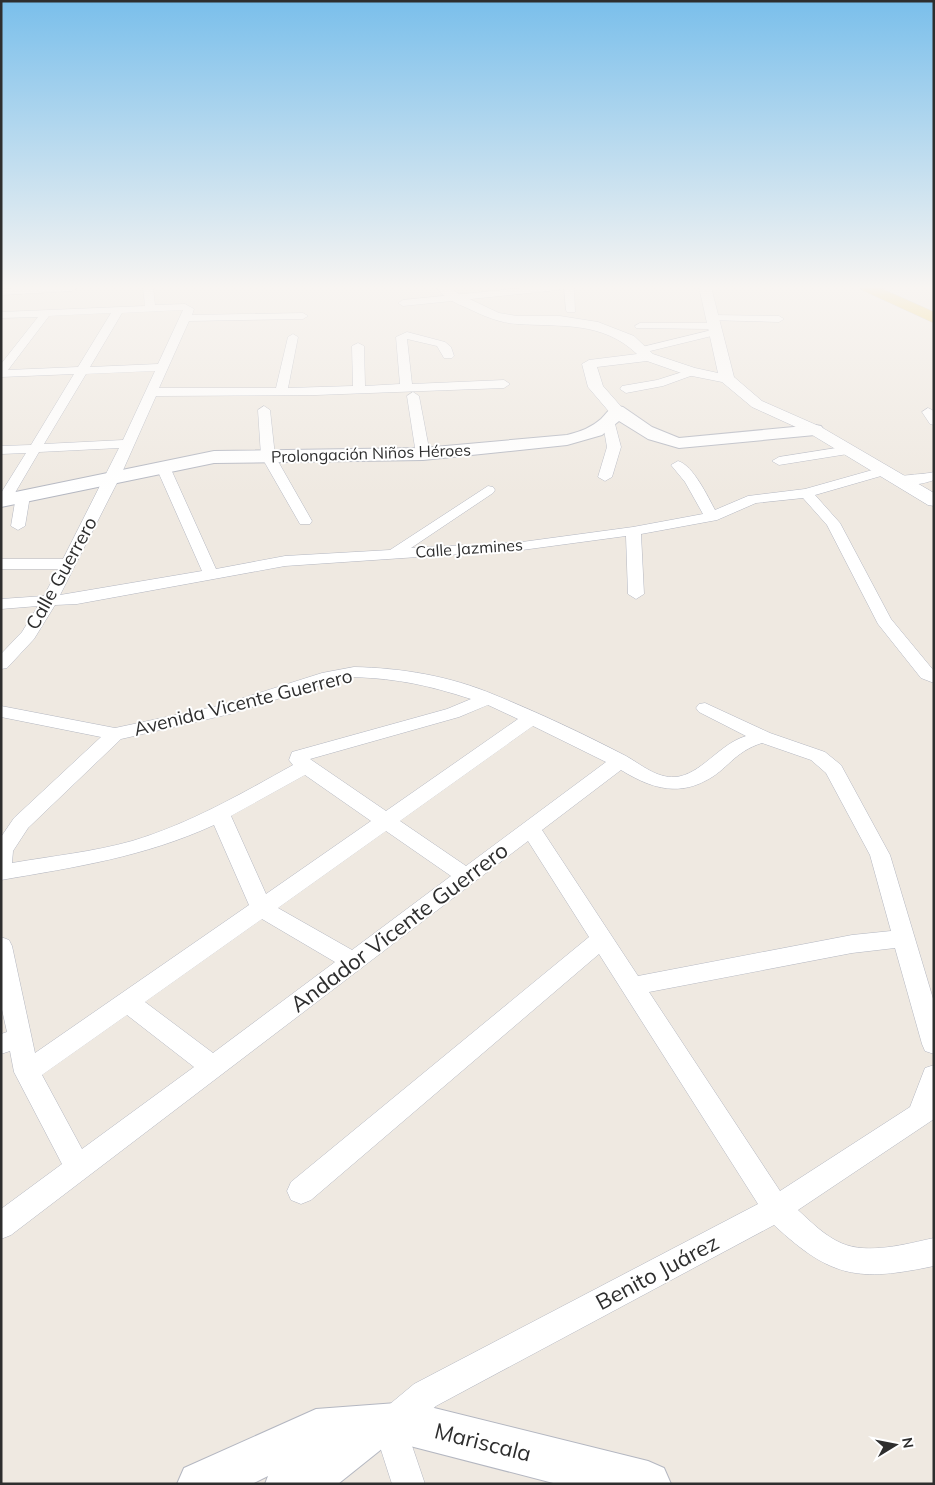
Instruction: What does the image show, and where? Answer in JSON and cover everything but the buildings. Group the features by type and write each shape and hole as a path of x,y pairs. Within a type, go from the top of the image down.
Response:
{"main road":[{"path":"613,417 664,440 679,443 815,430"},
{"name":"Prolongación Niños Héroes","path":"2,501 214,457 424,454 579,438 613,417"},
{"name":"Mariscala","path":"200,1484 316,1431 410,1424 648,1484"},
{"path":"288,1484 325,1466 382,1425"}],"street":[{"path":"1,373 14,356"},
{"path":"2,501 90,356"},
{"name":"Calle Guerrero","path":"1,664 28,635 50,600 113,477 168,356"},
{"path":"281,391 289,356"},
{"path":"358,356 359,389"},
{"path":"404,356 409,392 424,454"},
{"path":"605,477 614,447 613,417 596,387 588,367 589,364 632,356"},
{"path":"651,356 692,372 727,379 758,404 815,430 934,501"},
{"path":"722,356 727,379"},
{"path":"1,373 163,367"},
{"path":"626,389 659,383 692,372"},
{"path":"151,392 359,389 409,392 504,384"},
{"path":"264,410 268,456 305,521"},
{"path":"1,450 128,444"},
{"path":"779,461 849,450"},
{"path":"678,465 691,480 712,517"},
{"path":"163,467 211,574"},
{"name":"Calle Jazmines","path":"1,604 77,599 285,561 522,546 633,531 712,517 753,498 806,493 890,476 920,480 934,476"},
{"path":"396,553 488,490"},
{"path":"806,493 832,523 884,621 927,674 934,678"},
{"path":"18,526 23,496"},
{"path":"633,531 636,594"},
{"path":"1,564 68,564"},
{"path":"1,640 28,635"},
{"name":"Avenida Vicente Guerrero","path":"1,711 115,734 164,725 224,710 328,677 354,672 390,673 423,678 488,698 620,761"},
{"path":"1,872 125,850 151,842 220,815 302,761 453,713 488,698"},
{"path":"705,708 763,737 818,756 834,769 880,855 934,1044"},
{"path":"27,1072 531,720"},
{"path":"1,864 4,850 21,824 115,734"},
{"path":"620,761 650,779 676,784 698,777 739,744 763,737"},
{"path":"302,761 466,876"},
{"name":"Andador Vicente Guerrero","path":"1,1226 620,761"},
{"path":"220,815 261,908 353,962"},
{"path":"530,828 776,1209 814,1241 834,1254 852,1260 900,1259 934,1252"},
{"path":"632,986 852,944 904,938"},
{"path":"301,1191 602,939"},
{"path":"1,946 11,1041 78,1168"},
{"path":"127,1002 213,1067"},
{"path":"928,1109 934,1075"},
{"name":"Benito Juárez","path":"382,1425 425,1395 776,1209 928,1109"},
{"path":"1,1216 27,1207"},
{"path":"382,1425 409,1484"}]}
